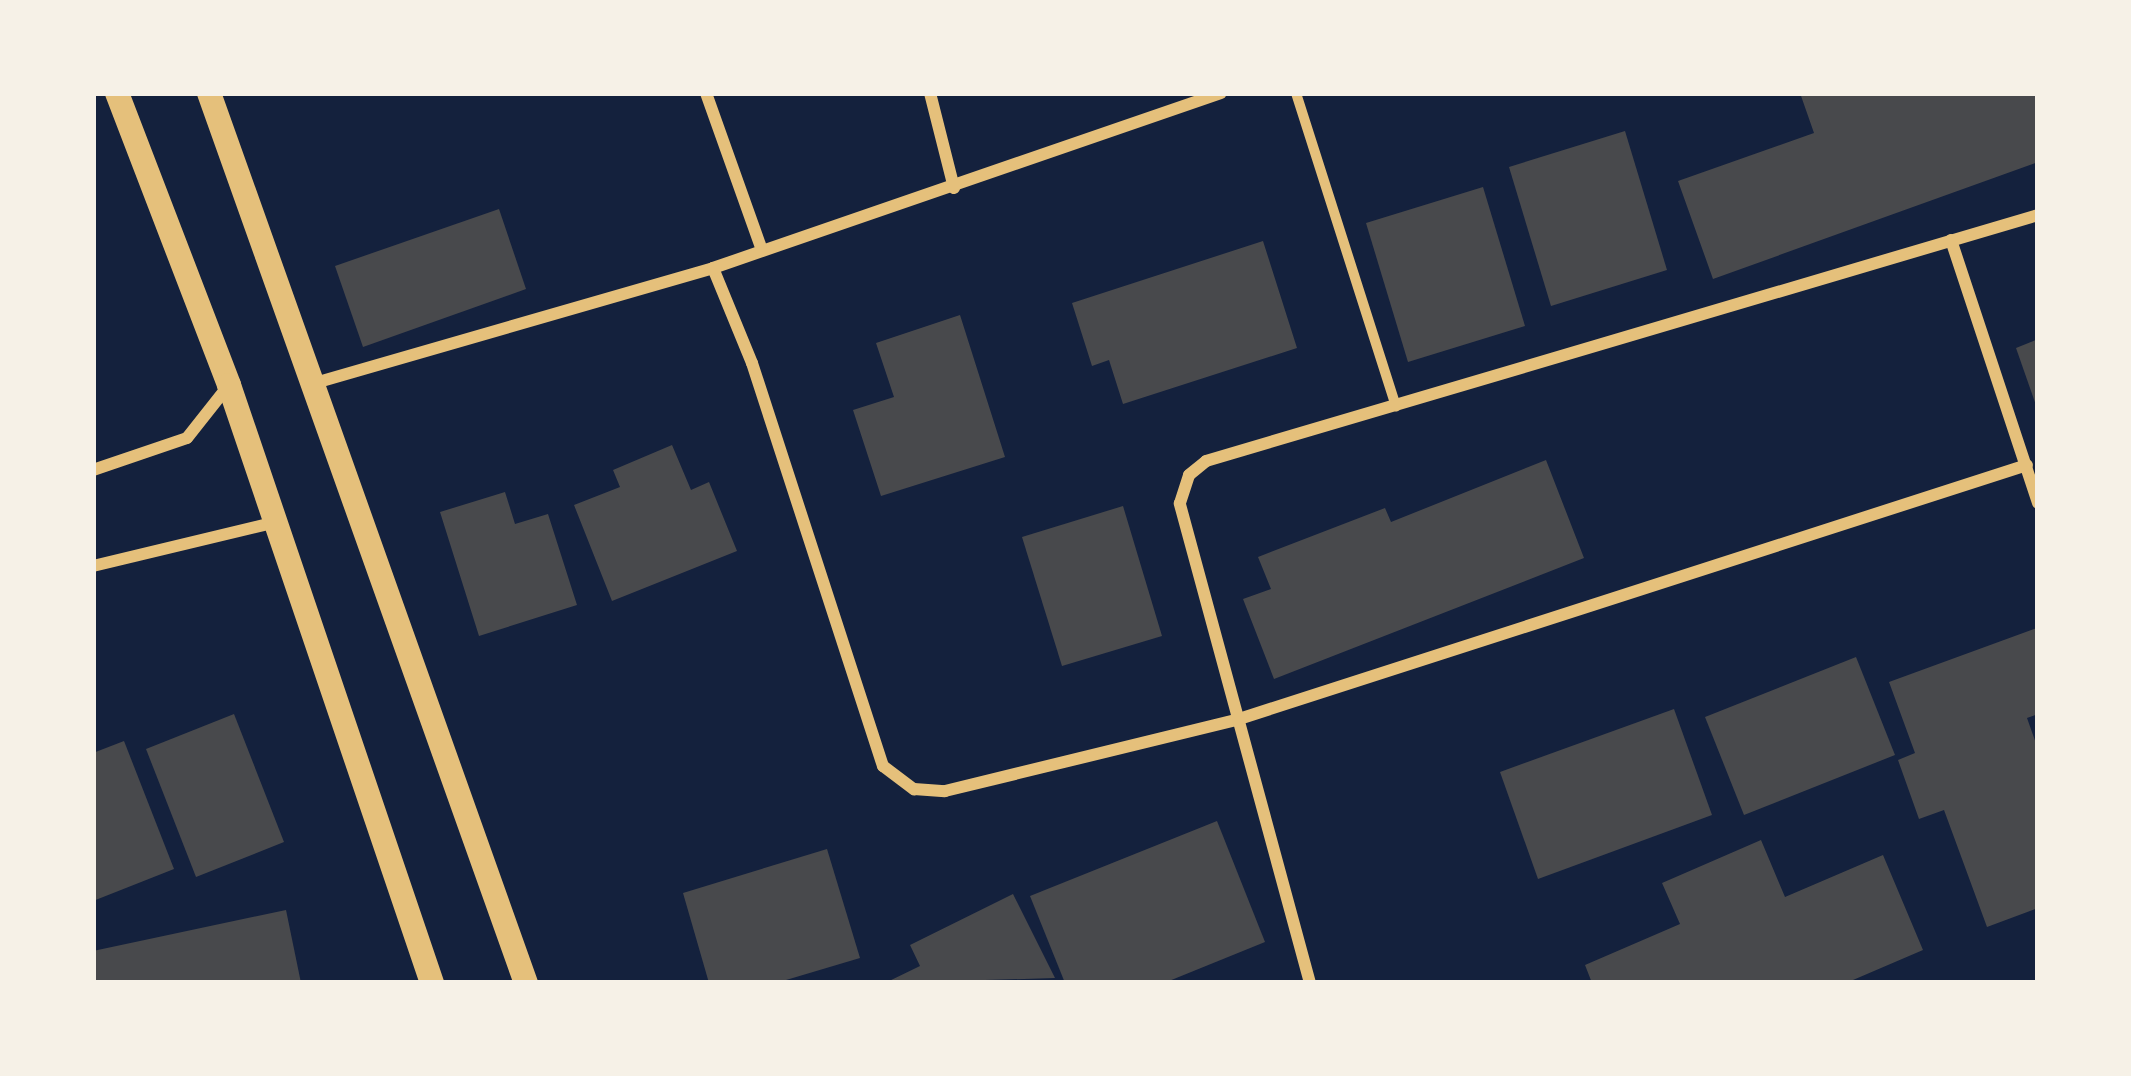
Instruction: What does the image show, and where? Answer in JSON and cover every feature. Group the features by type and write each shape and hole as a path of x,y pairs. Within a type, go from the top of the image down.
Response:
{"main road":[{"path":"117,93 229,385 432,983"},
{"path":"209,93 526,983"}],"street":[{"path":"706,93 762,250"},
{"path":"930,93 953,188"},
{"path":"315,383 713,268 1221,93"},
{"path":"1296,93 1396,406"},
{"path":"1310,983 1180,502 1189,475 1206,461 2038,215"},
{"path":"1951,240 2038,503"},
{"path":"713,268 752,363 883,766 914,789 945,791 1236,721 2026,465"},
{"path":"93,470 187,438 229,385"},
{"path":"93,566 276,522"}],"building":[{"path":"1800,93 2038,93 2038,162 1713,279 1678,181 1814,133"},
{"path":"1625,131 1667,270 1551,306 1509,167"},
{"path":"1483,187 1525,326 1408,362 1366,223"},
{"path":"499,209 526,289 363,347 335,266"},
{"path":"1263,241 1297,348 1123,404 1109,360 1092,366 1072,303"},
{"path":"960,315 1005,457 881,496 853,410 894,397 876,343"},
{"path":"2038,339 2038,408 2037,408 2016,348"},
{"path":"672,445 691,490 709,482 737,551 612,601 574,505 620,487 613,470"},
{"path":"1546,460 1584,558 1274,679 1243,599 1271,589 1258,557 1385,508 1391,522"},
{"path":"505,492 515,524 548,514 577,605 479,636 440,512"},
{"path":"1123,506 1162,636 1062,666 1022,537"},
{"path":"2037,628 2038,714 2027,718 2038,749 2038,908 1987,927 1944,810 1919,819 1898,760 1915,753 1889,682"},
{"path":"1856,657 1895,755 1744,815 1705,717"},
{"path":"1674,709 1712,815 1538,879 1500,772"},
{"path":"234,714 284,842 196,877 146,749"},
{"path":"124,741 174,869 93,901 93,753"},
{"path":"1217,821 1265,942 1164,983 1065,983 1030,896"},
{"path":"1761,840 1785,897 1883,855 1923,950 1846,983 1592,983 1585,965 1680,924 1662,883"},
{"path":"827,849 860,958 776,983 709,983 683,893"},
{"path":"1013,894 1055,978 885,983 920,966 910,945"},
{"path":"286,910 301,983 93,983 93,951"}]}
